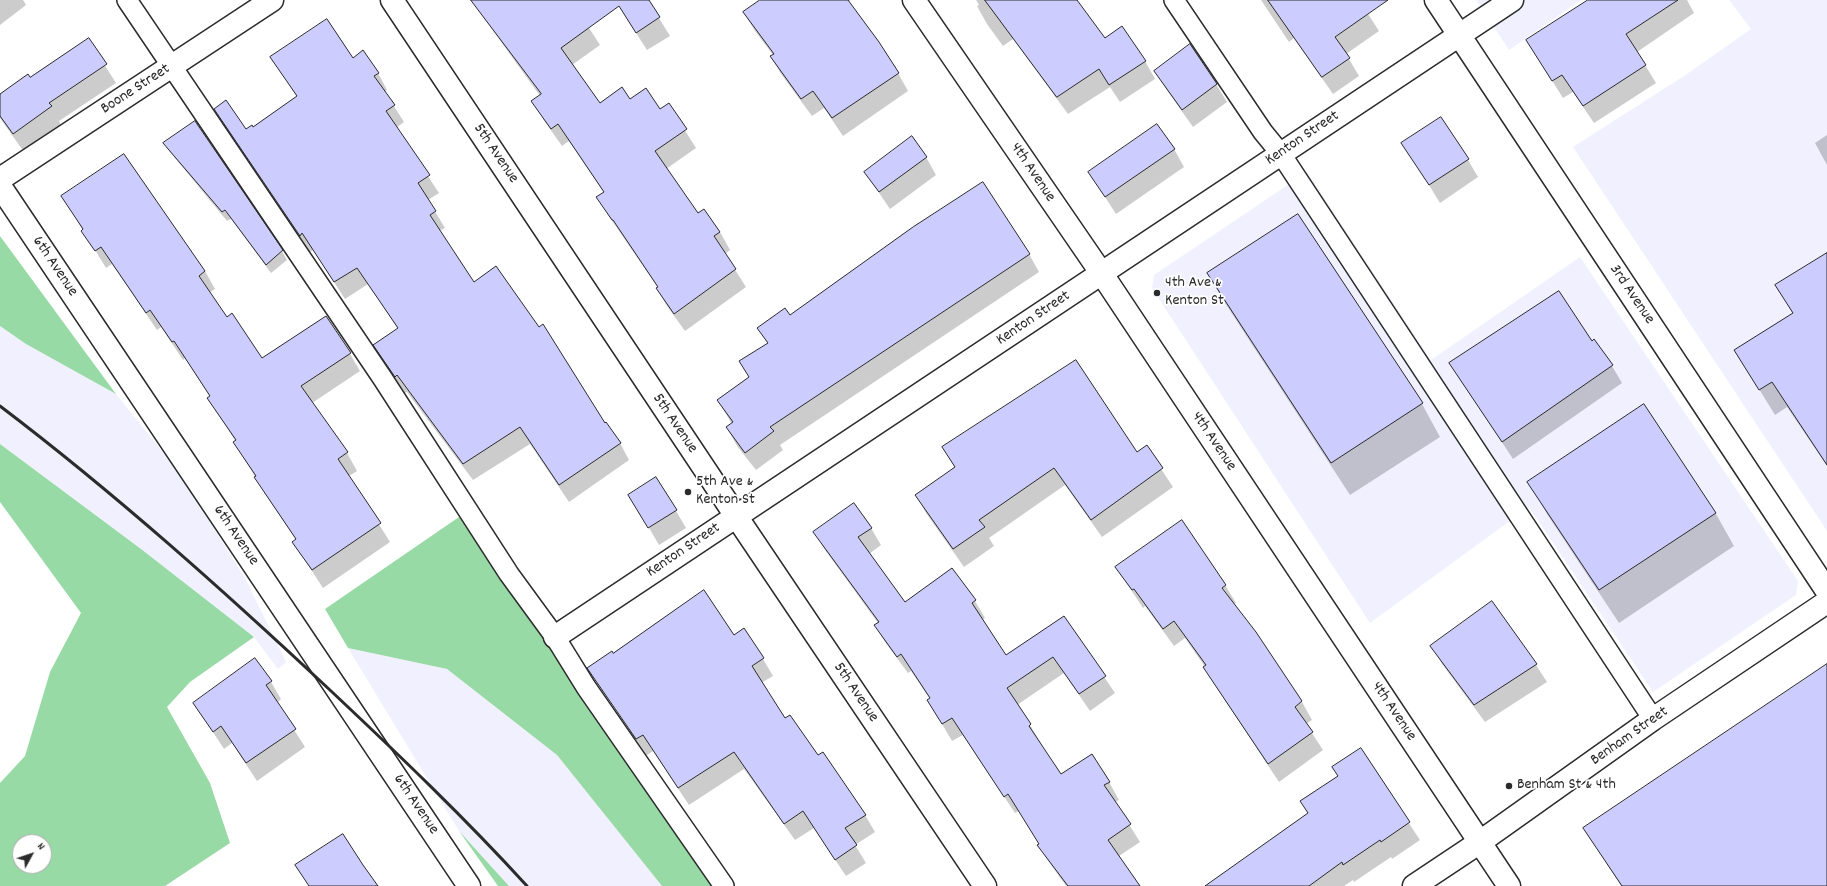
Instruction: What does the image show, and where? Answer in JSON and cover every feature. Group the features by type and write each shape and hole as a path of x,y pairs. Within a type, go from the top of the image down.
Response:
{"street":[{"name":"Boone Street","path":"0,179 272,0"},
{"name":"5th Avenue","path":"392,0 985,886"},
{"name":"4th Avenue","path":"914,0 1102,274 1509,886"},
{"name":"3rd Avenue","path":"1436,0 1827,591"},
{"name":"Kenton Street","path":"555,637 1512,0"},
{"name":"6th Avenue","path":"0,186 469,886"},
{"name":"Benham Street","path":"1414,886 1827,602"}],"lane":[{"path":"127,0 383,379 509,574 555,637 590,693 724,886"},
{"path":"1174,0 1263,132 1281,154 1654,720"}],"shaded area":[{"path":"1476,0 1581,0 1509,50"},
{"path":"1729,0 1827,0 1827,531 1573,147 1684,76 1751,29"},
{"path":"1307,172 1431,360 1580,257 1798,581 1796,595 1653,692 1529,507 1370,623 1152,288 1154,275"},
{"path":"0,326 26,344 116,394 180,473 246,580 286,662 278,669 254,637 141,549 0,444"},
{"path":"348,648 447,669 557,755 662,886 509,886 459,831"}],"green space":[{"path":"0,236 116,394 26,344 0,326"},
{"path":"0,444 141,549 254,637 190,682 167,707 210,783 230,843 165,886 0,886 0,783 25,756 50,672 81,613 0,502"},
{"path":"459,517 714,886 662,886 557,755 447,669 348,648 325,609"},
{"path":"459,831 509,886 498,886"}],"building":[{"path":"471,0 649,0 660,17 636,33 619,6 561,48 600,103 622,87 630,99 646,88 660,109 669,103 687,129 655,151 698,213 704,209 720,232 714,236 736,269 674,314 656,288 658,287 596,197 604,192 558,124 551,129 531,101 541,94"},
{"path":"760,0 848,0 879,42 899,73 832,118 813,91 801,99 770,56 774,54 743,12"},
{"path":"985,0 1077,0 1105,38 1122,26 1146,61 1109,85 1099,69 1057,97"},
{"path":"1268,0 1388,0 1335,37 1350,58 1322,77"},
{"path":"1588,0 1678,0 1626,34 1646,65 1583,106 1562,75 1552,81 1526,40"},
{"path":"327,19 353,58 363,50 379,73 374,76 395,105 386,111 430,175 418,183 436,211 430,215 474,282 496,266 539,327 543,324 605,423 606,422 621,443 559,485 520,427 463,464 397,375 395,377 373,345 398,328 357,268 334,282 302,233 300,236 214,109 226,100 246,129 252,125 253,127 297,96 270,57"},
{"path":"89,38 107,64 49,103 52,106 13,134 0,116 0,94 28,74 30,77"},
{"path":"1190,44 1217,84 1182,110 1154,71"},
{"path":"1441,117 1469,159 1429,185 1401,143"},
{"path":"195,121 283,250 266,265 225,210 222,212 163,143"},
{"path":"1157,124 1175,149 1105,197 1088,172"},
{"path":"912,136 927,157 879,192 864,172"},
{"path":"124,154 205,271 199,276 227,317 232,313 262,358 326,316 351,353 301,386 348,452 338,459 381,523 312,570 292,542 296,539 254,477 256,476 233,442 236,440 207,398 210,396 174,341 172,342 150,310 146,313 101,247 95,251 81,231 83,229 61,196"},
{"path":"983,182 1030,254 770,427 774,431 745,453 726,427 733,422 717,400 749,377 739,361 768,343 757,328 785,308 790,315 913,227"},
{"path":"1298,214 1423,403 1331,463 1207,273"},
{"path":"1827,253 1827,465 1772,382 1759,390 1734,350 1793,313 1775,285"},
{"path":"1559,291 1592,341 1594,339 1613,365 1502,442 1449,363"},
{"path":"1076,360 1137,452 1147,445 1163,468 1091,520 1054,468 979,520 985,527 953,549 915,495 955,467 942,447"},
{"path":"1644,404 1716,513 1599,590 1527,482"},
{"path":"656,477 677,510 648,528 628,495"},
{"path":"854,503 872,528 858,537 905,602 952,568 976,600 972,603 1006,655 1064,616 1106,676 1079,694 1053,657 1007,688 1031,724 1029,726 1061,774 1092,754 1110,782 1104,785 1131,824 1108,840 1140,886 1068,886 1037,845 1039,844 1008,794 1004,797 952,718 942,724 927,700 930,698 901,654 897,657 874,625 879,622 813,532"},
{"path":"1182,520 1226,585 1222,588 1256,632 1302,701 1295,707 1313,732 1268,764 1203,667 1206,665 1174,621 1163,629 1134,589 1132,590 1115,567"},
{"path":"704,590 734,635 744,628 764,658 752,666 785,718 790,715 818,755 823,752 866,815 845,828 857,845 835,860 803,811 784,824 734,752 678,788 643,735 636,739 587,668 612,651 613,653"},
{"path":"1492,601 1537,664 1474,705 1430,646"},
{"path":"255,658 272,681 266,685 296,729 246,763 221,726 213,732 193,703"},
{"path":"1827,664 1827,886 1622,886 1583,828"},
{"path":"1361,748 1410,822 1343,865 1342,862 1309,886 1205,886 1308,813 1300,801 1338,776 1332,767"},
{"path":"343,834 378,886 309,886 295,865"}],"railway":[{"path":"0,406 43,439 128,509 251,617 406,762 480,836 527,886"}],"place":[{"name":"4th Ave & Kenton St","path":"1157,293"},
{"name":"5th Ave & Kenton St","path":"688,492"},
{"name":"Benham St & 4th","path":"1509,786"}]}
